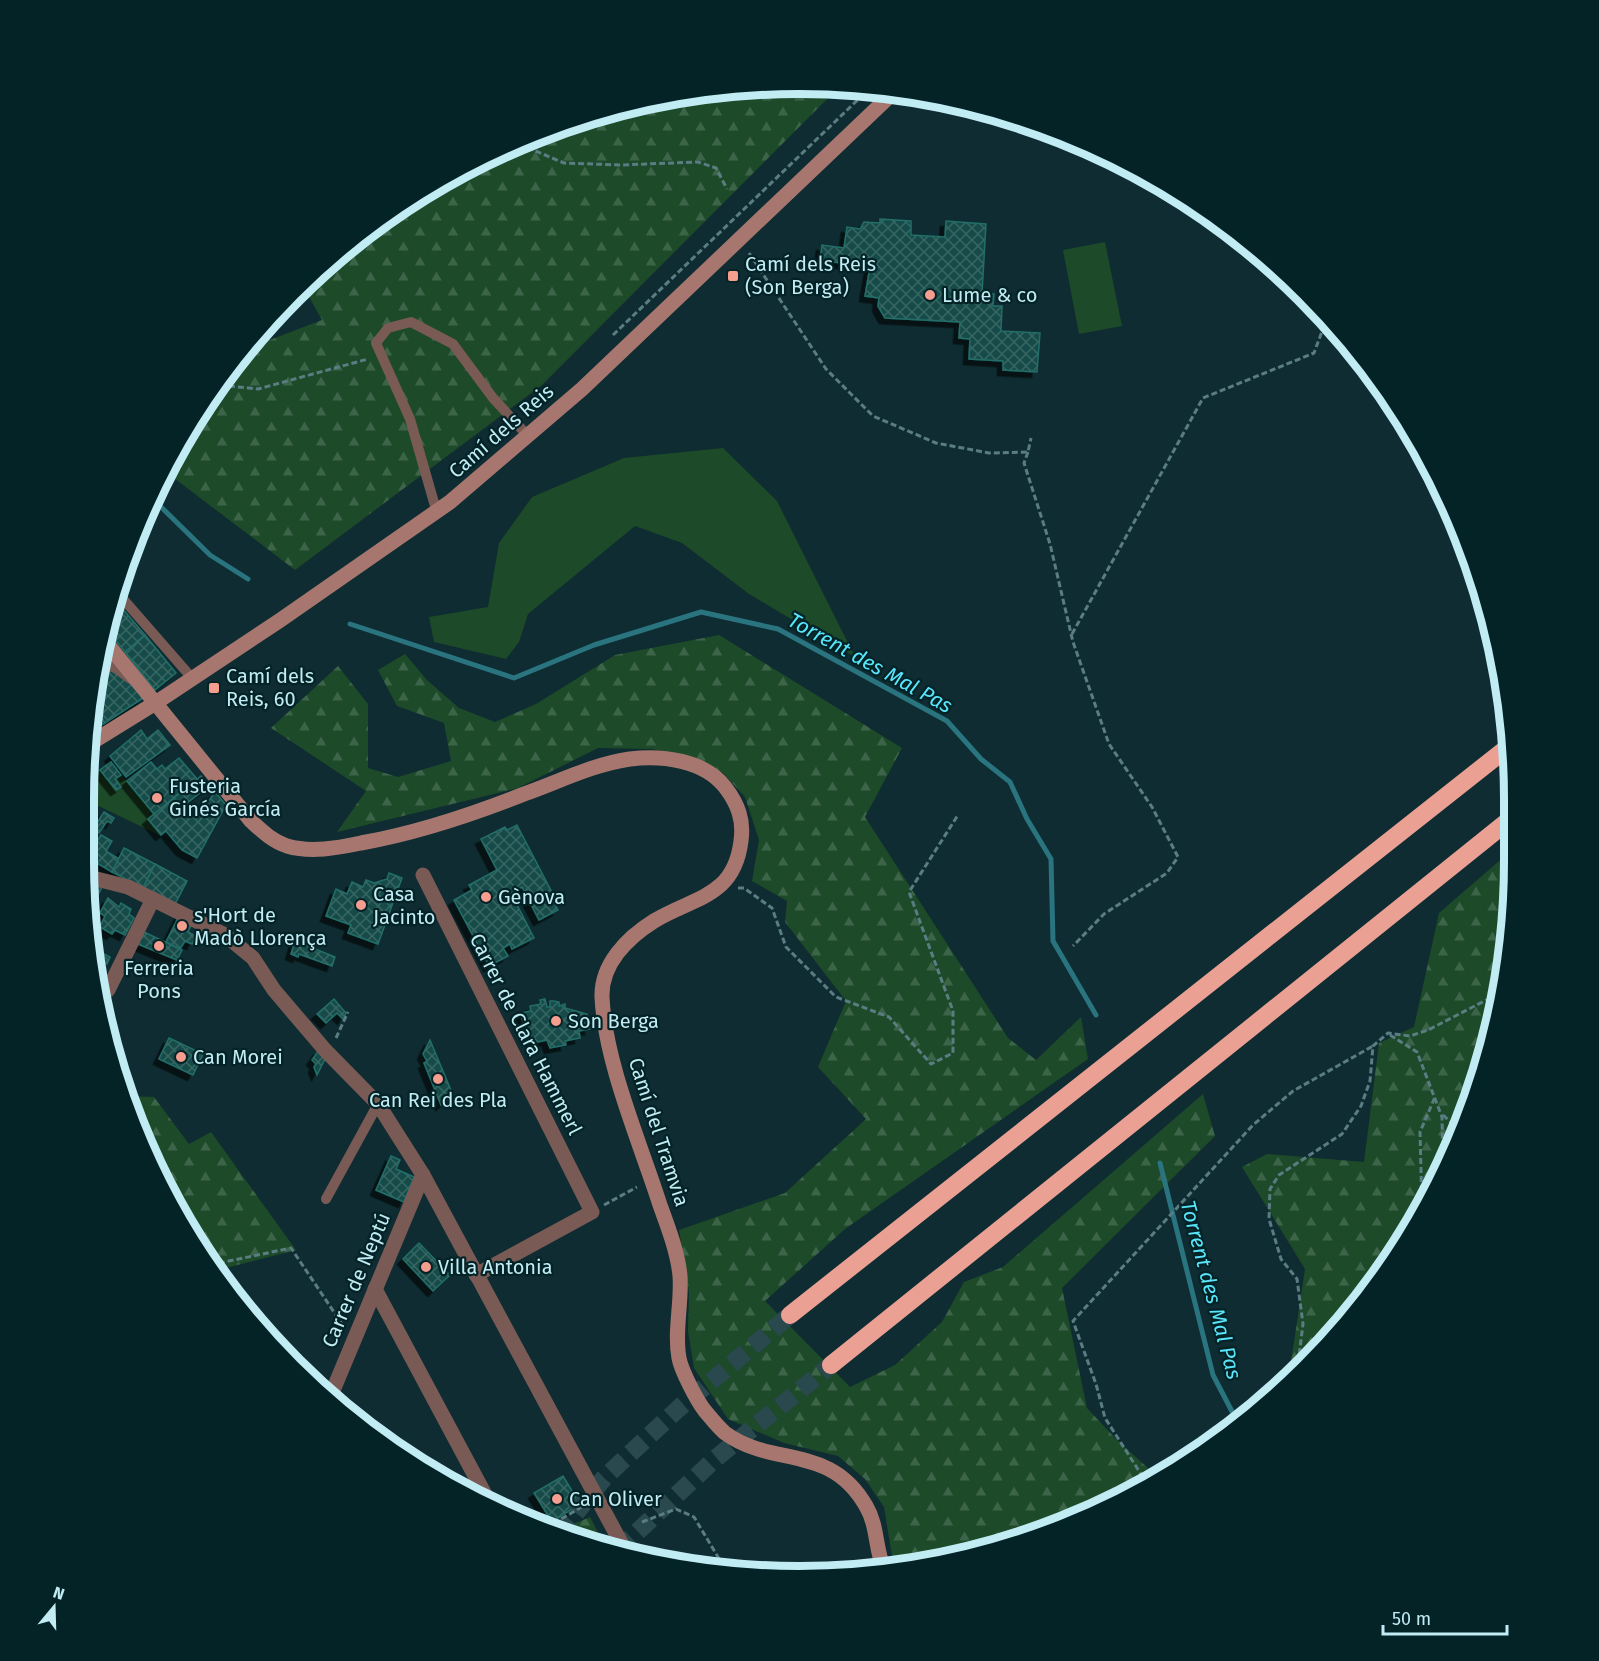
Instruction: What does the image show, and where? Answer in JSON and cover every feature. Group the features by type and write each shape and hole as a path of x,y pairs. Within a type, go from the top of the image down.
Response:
{"highway":[{"path":"790,1315 1503,751"},
{"path":"831,1365 1504,825"}],"street":[{"name":"Camí dels Reis","path":"98,739 157,702 437,513 582,389 885,100"},
{"name":"Camí del Tramvia","path":"111,649 157,702 251,821 267,836 287,846 314,850 385,839 463,818 612,761 655,756 687,763 717,776 732,795 743,818 737,863 722,885 708,896 654,921 622,946 611,960 602,995 612,1057 680,1274 679,1359 702,1407 726,1433 759,1448 829,1467 850,1483 866,1506 876,1528 880,1561"},
{"path":"108,663 117,666 142,684"},
{"name":"Carrer de Clara Hammerl","path":"423,875 592,1212"},
{"path":"95,878 128,887 153,899 225,936 253,958 274,990 325,1050 378,1104 423,1175 621,1543"},
{"path":"108,990 153,899"},
{"name":"Carrer de Neptú","path":"333,1390 423,1175"},
{"path":"476,1275 592,1212"},
{"path":"375,1289 483,1492"}],"lane":[{"path":"437,513 410,419 376,343 388,328 411,322 453,344 493,398 528,436"},
{"path":"124,600 192,678"},
{"path":"326,1199 378,1104"}],"path":[{"path":"608,340 860,98"},
{"path":"529,148 564,163 620,165 698,162 716,168 728,189"},
{"path":"740,239 826,369 873,416 936,443 989,453 1028,452"},
{"path":"1071,636 1203,398 1314,353 1324,328"},
{"path":"229,386 258,389 382,356"},
{"path":"1031,438 1024,463 1050,544 1071,636 1109,744 1152,807 1178,857 1167,873 1104,914 1073,946"},
{"path":"722,885 744,888 772,908 786,947 836,997 890,1017 931,1064 953,1053 953,1011 909,892 958,815"},
{"path":"1143,1477 1105,1418 1096,1384 1073,1321 1253,1125 1293,1091 1373,1046 1388,1033 1410,1036 1428,1030 1491,998"},
{"path":"325,1050 334,1042 348,1012"},
{"path":"1388,1033 1417,1052 1441,1114 1442,1150"},
{"path":"1299,1359 1303,1324 1297,1279 1281,1259 1269,1219 1270,1189 1279,1175 1342,1134 1361,1106 1370,1081 1373,1046"},
{"path":"1422,1192 1420,1132 1435,1097"},
{"path":"1441,1114 1453,1125"},
{"path":"592,1212 652,1179"},
{"path":"220,1263 291,1248 353,1341"},
{"path":"555,1522 596,1498"},
{"path":"642,1522 676,1509 694,1517 721,1561"}],"green space":[{"path":"831,95 542,385 295,570 173,477 213,408 263,343 322,320 308,295 370,240 447,189 530,148 573,132 662,108 753,96"},
{"path":"1105,242 1122,326 1079,334 1063,250"},
{"path":"723,448 777,501 855,657 749,594 682,543 635,526 528,614 519,642 506,659 434,642 429,617 488,607 499,543 532,497 624,458"},
{"path":"719,635 902,748 865,817 1008,1038 1036,1060 1081,1017 1088,1059 845,1229 765,1301 850,1387 895,1365 942,1322 964,1282 1003,1267 1203,1094 1215,1136 1062,1288 1087,1408 1116,1439 1152,1472 1111,1494 1026,1529 937,1553 893,1560 884,1507 865,1479 838,1456 784,1443 728,1419 694,1368 688,1331 689,1293 679,1230 785,1193 866,1119 818,1067 846,1001 785,922 787,901 752,881 759,840 745,797 723,773 693,757 651,749 598,748 518,788 337,832 366,791 271,728 338,666 368,704 368,768 398,777 451,761 444,723 397,706 378,670 405,654 427,680 459,708 495,722 536,704 615,655"},
{"path":"100,770 116,790 121,787 115,779 121,775 154,814 148,819 163,837 94,804 95,772"},
{"path":"1504,857 1503,908 1491,999 1467,1088 1451,1131 1432,1173 1386,1253 1330,1326 1290,1367 1305,1269 1242,1167 1267,1154 1364,1162 1379,1043 1414,1027 1439,913"},
{"path":"135,1096 154,1097 189,1144 211,1132 296,1250 224,1268 189,1214 167,1173"},
{"path":"590,1517 600,1537 573,1529 567,1527"}],"building":[{"name":"Lume & co","path":"880,219 911,221 911,235 945,237 946,221 986,224 982,293 994,294 993,306 1002,306 1001,331 1040,333 1037,372 1003,370 1003,361 969,359 970,339 959,338 960,322 885,318 878,306 879,298 865,296 870,267 820,260 822,245 844,248 847,227 860,229 864,222 880,223"},
{"path":"122,608 145,635 125,652 114,638"},
{"path":"145,635 176,673 155,690 125,652"},
{"path":"107,670 128,681 143,698 105,723 100,716"},
{"path":"100,716 105,723 99,726"},
{"path":"141,730 147,739 158,730 170,745 126,777 110,756"},
{"name":"Fusteria Ginés García","path":"179,758 197,779 154,814 127,781 151,762 157,769 162,765 165,769"},
{"path":"111,762 121,775 115,779 121,787 116,790 100,770"},
{"path":"201,776 209,786 186,804 197,818 215,792 226,805 197,858 182,850 166,831 161,835 148,819"},
{"path":"104,812 114,818 111,823 107,821 99,833 94,827"},
{"name":"Gènova","path":"517,825 557,902 554,903 558,910 539,920 522,887 511,893 534,938 512,949 510,944 503,948 508,956 489,966 454,900 472,890 469,885 497,870 481,839 505,827 507,830"},
{"path":"101,835 112,841 106,851 119,859 112,872 97,863 94,867 94,842 96,843"},
{"path":"124,848 155,864 143,888 112,872"},
{"path":"155,864 187,881 175,904 143,888"},
{"name":"Casa Jacinto","path":"389,873 402,878 378,944 348,933 351,925 326,916 336,889 347,894 352,882 363,887 366,880 374,883 387,879"},
{"path":"95,883 103,885 96,900"},
{"path":"108,898 119,907 121,903 131,909 129,914 134,918 125,935 115,930 112,934 100,927 105,916 100,913"},
{"name":"s'Hort de Madò Llorença","path":"180,914 193,921 188,932 196,936 192,944 185,941 180,949 166,942"},
{"name":"Ferreria Pons","path":"144,932 182,950 177,960 138,944"},
{"path":"295,941 335,957 332,966 299,954 298,957 291,954"},
{"path":"101,952 110,957 107,964 102,962"},
{"path":"334,999 346,1013 343,1019 337,1013 326,1023 317,1014"},
{"name":"Son Berga","path":"545,999 547,1007 550,1007 550,1001 554,1001 559,1002 559,1006 565,1004 565,1008 587,1014 590,1029 579,1031 580,1038 565,1041 566,1045 550,1048 547,1040 532,1043 530,1032 525,1033 521,1013 531,1011 530,1006 541,1004 540,1000"},
{"name":"Can Morei","path":"169,1038 203,1054 193,1075 159,1059"},
{"name":"Can Rei des Pla","path":"430,1040 453,1095 441,1105 424,1063 427,1061 423,1054"},
{"path":"319,1050 325,1059 317,1075 314,1067 316,1064 312,1060"},
{"path":"391,1156 400,1160 396,1169 414,1177 404,1202 376,1190"},
{"name":"Villa Antonia","path":"419,1243 450,1275 433,1291 403,1259"},
{"name":"Can Oliver","path":"563,1476 580,1504 553,1521 534,1493"}],"waterway":[{"name":"Torrent des Mal Pas","path":"159,505 210,555 248,579"},
{"name":"Torrent des Mal Pas","path":"350,624 514,678 594,645 701,612 778,629 947,721 981,759 1010,782 1027,819 1051,859 1053,941 1096,1015"},
{"name":"Torrent des Mal Pas","path":"1160,1163 1213,1375 1235,1416"}],"tunnel":[{"path":"565,1526 604,1478 678,1409 790,1315"},
{"path":"625,1544 716,1458 831,1365"}],"place":[{"name":"Camí dels Reis (Son Berga)","path":"733,276"},
{"name":"Lume & co","path":"930,295"},
{"name":"Camí dels Reis, 60","path":"214,688"},
{"name":"Fusteria Ginés García","path":"157,798"},
{"name":"Gènova","path":"486,897"},
{"name":"Casa Jacinto","path":"361,905"},
{"name":"s'Hort de Madò Llorença","path":"182,926"},
{"name":"Ferreria Pons","path":"159,946"},
{"name":"Son Berga","path":"556,1021"},
{"name":"Can Morei","path":"181,1057"},
{"name":"Can Rei des Pla","path":"438,1079"},
{"name":"Villa Antonia","path":"426,1267"},
{"name":"Can Oliver","path":"557,1499"}]}
